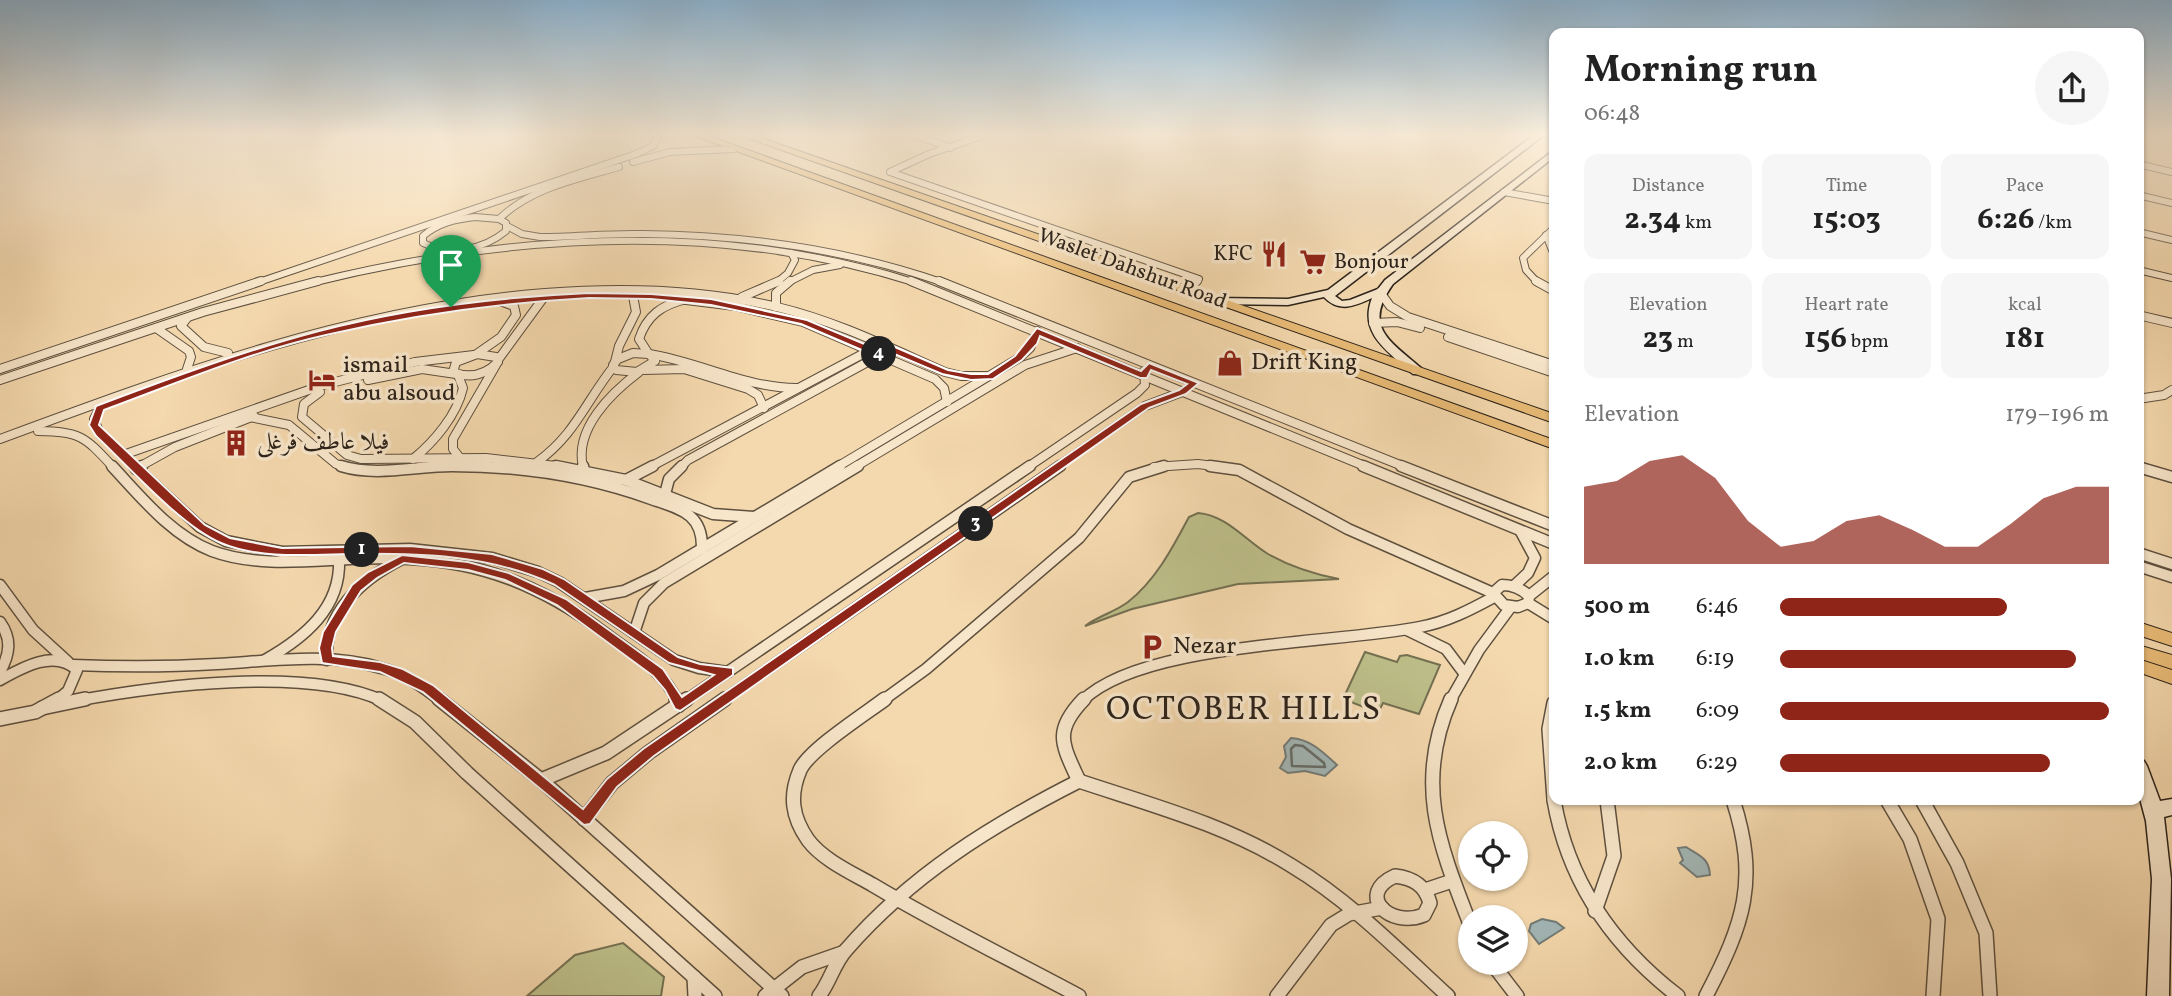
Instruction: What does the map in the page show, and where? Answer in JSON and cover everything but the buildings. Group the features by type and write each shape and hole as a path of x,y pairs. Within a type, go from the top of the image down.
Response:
{"main road":[{"name":"Waslet Dahshur Road","path":"824,181 1549,443"},
{"name":"Waslet Dahshur Road","path":"876,181 1549,417"},
{"path":"2144,620 2172,629"},
{"path":"2144,630 2172,640"},
{"path":"2144,652 2172,662"},
{"path":"2144,667 2172,677"}],"street":[{"path":"0,369 556,181"},
{"path":"499,219 508,209 531,196 573,181"},
{"path":"917,181 1199,279 1185,290"},
{"path":"1214,301 1288,302 1332,292 1478,181"},
{"path":"1417,371 1384,341 1373,323 1372,307 1380,292 1389,282 1515,183 1549,197"},
{"path":"1504,192 1549,198"},
{"path":"2144,196 2172,202"},
{"path":"507,226 502,235 494,240 461,252 441,250 423,243 423,236 443,221 475,217 499,219 518,233 539,236 647,233 727,237 797,245 918,272 971,291 1146,371 1182,392 1549,542"},
{"path":"1549,232 1524,258 1524,266 1530,276 1549,288"},
{"path":"2144,233 2172,240"},
{"path":"1546,235 1549,242"},
{"path":"0,380 187,317 334,277 461,252 622,240 708,243 791,253 856,265 915,282 1077,348 1146,371 1194,383 1549,524"},
{"path":"735,299 759,292 790,271 795,260 791,253"},
{"path":"776,307 776,293 800,275 821,268 856,265"},
{"path":"2144,271 2172,278"},
{"path":"0,439 187,369 309,331 384,313 503,295 628,290 735,299 776,307 833,324 935,379 943,388 947,402"},
{"path":"1332,292 1330,299 1349,305 1380,292"},
{"path":"1380,292 1398,312 1430,328 1549,371"},
{"path":"537,462 573,432 614,364 619,345 636,312 633,296"},
{"path":"0,445 215,365 323,333 413,313 500,301 544,297 633,296 686,299 782,316 825,329 871,350"},
{"path":"460,458 453,449 453,439 497,363 544,297"},
{"path":"584,470 580,451 586,435 612,394 655,361 639,339 648,317 663,306 686,299"},
{"path":"414,459 430,444 461,397 464,387 453,366 502,337 516,314 514,306 500,301"},
{"path":"2144,316 2172,323"},
{"path":"187,317 181,326 204,347 233,354"},
{"path":"1373,323 1397,322 1430,328 1549,364"},
{"path":"156,327 189,351 187,369"},
{"path":"585,598 636,586 702,549 990,376 1025,353 1034,342 1037,331"},
{"path":"634,633 637,615 644,603 673,578 1025,365 1077,348"},
{"path":"665,494 668,480 688,460 881,349"},
{"path":"626,480 871,350 891,349 953,375 990,376"},
{"path":"614,364 628,354 648,354 683,359 767,387 801,388"},
{"path":"123,455 323,385 400,365 475,355 491,355 497,363"},
{"path":"136,469 175,447 320,392 412,370 479,374 497,363"},
{"path":"614,364 619,372 684,369 748,388 758,395 764,408"},
{"path":"541,780 606,753 680,705 1137,393 1145,385 1146,371"},
{"path":"584,819 612,783 648,752 1145,406 1182,392 1194,383"},
{"path":"2144,399 2164,395 2172,390"},
{"path":"320,392 304,404 302,416 347,455 369,461 460,458 537,462 626,480 713,514 755,517"},
{"path":"100,408 94,419 96,429 136,469 200,527 243,546 282,551 410,549 466,554 538,572 585,598 674,660 699,668 728,672"},
{"path":"250,417 289,425 336,464 348,468 507,468 558,475 617,488 649,498 695,519 703,529 702,549"},
{"path":"38,431 69,432 83,437 180,534 200,546 226,555 258,560 402,559 446,563 489,571 545,592 658,672 671,687 680,705"},
{"path":"1079,996 897,899 836,863 810,842 794,818 792,794 801,766 822,746 926,669 1079,538 1129,477 1158,466 1219,466 1239,470 1348,529 1493,595 1510,608 1521,608 1549,581"},
{"path":"2144,468 2172,470"},
{"path":"2144,469 2172,477"},
{"path":"1483,514 1494,502"},
{"path":"1514,586 1528,573 1535,558 1519,529"},
{"path":"2144,555 2172,564"},
{"path":"327,660 325,648 329,632 350,595 373,575 402,559"},
{"path":"261,662 292,644 313,624 338,586 339,560"},
{"path":"2144,568 2172,577"},
{"path":"0,585 33,630 71,664 76,677 73,685 42,708"},
{"path":"1079,781 1068,758 1063,738 1067,717 1085,697 1105,685 1176,658 1407,630 1461,615 1493,595 1502,585 1514,586 1549,616"},
{"path":"1462,905 1452,881 1434,819 1430,774 1434,737 1445,705 1510,608"},
{"path":"0,622 10,640 9,651 0,672"},
{"path":"1407,630 1446,649 1464,673"},
{"path":"0,680 37,663 147,668 327,660 380,667 414,680 541,780 773,993 802,968 842,953"},
{"path":"0,725 42,708 135,692 249,684 321,686 381,700 412,720 715,996"},
{"path":"0,719 23,716"},
{"path":"2144,776 2164,811 2158,996"},
{"path":"819,996 830,981 842,953 897,899 975,838 1016,813 1079,781 1197,819 1276,856 1320,883 1448,996"},
{"path":"1555,805 1576,873 1595,911 1623,949 1678,996"},
{"path":"1595,911 1614,856 1608,805"},
{"path":"1706,996 1728,956 1744,913 1749,871 1746,836 1735,805"},
{"path":"1890,805 1910,839 1938,919 1938,953 1933,996"},
{"path":"1925,805 1962,875 1986,933 1990,996"},
{"path":"1404,877 1419,884 1429,897 1428,910 1419,919 1403,921 1382,908 1376,894 1378,887 1388,878 1404,877"},
{"path":"1425,890 1452,881"},
{"path":"1277,996 1311,949 1339,920 1355,913 1382,908"},
{"path":"1501,975 1517,996"},
{"path":"694,977 695,996"}],"green space":[{"path":"1198,513 1218,518 1285,563 1339,579 1238,584 1132,609 1085,626 1123,605 1147,584 1189,517"},
{"path":"1365,652 1397,662 1400,656 1407,655 1440,665 1419,714 1383,703 1380,709 1374,711 1343,699"},
{"path":"623,943 664,977 661,996 527,996 575,955"}],"water":[{"path":"1291,738 1310,744 1337,765 1325,776 1305,771 1288,773 1280,768 1286,757 1284,746"},
{"path":"1686,847 1706,861 1710,875 1697,877 1680,863 1683,860 1678,848"},
{"path":"1542,919 1556,922 1564,928 1539,944 1529,931 1531,924"}],"place":[{"name":"KFC","path":"1274,254"},
{"name":"Bonjour","path":"1313,262"},
{"name":"Drift King","path":"1230,363"},
{"name":"ismail abu alsoud","path":"322,380"},
{"name":"فيلا عاطف فرغلى","path":"236,443"},
{"name":"Nezar","path":"1152,647"}],"district":[{"name":"OCTOBER HILLS","path":"1244,711"}],"route":[{"path":"589,296 633,296 711,302 759,310 803,322 825,329 881,355 891,349 945,372 971,377 990,376 1018,358 1030,348 1037,331 1143,376 1149,366 1194,383 1182,392 1145,406 648,752 612,783 584,819 541,780 428,688 398,672 380,667 327,660 325,648 329,632 356,588 382,569 402,559 468,566 528,584 562,602 658,672 671,687 680,705 728,672 699,668 674,660 578,593 516,564 439,551 410,549 303,552 261,550 226,541 200,527 100,434 94,425 100,408 215,365 323,333 451,307 522,299 589,296"}]}
